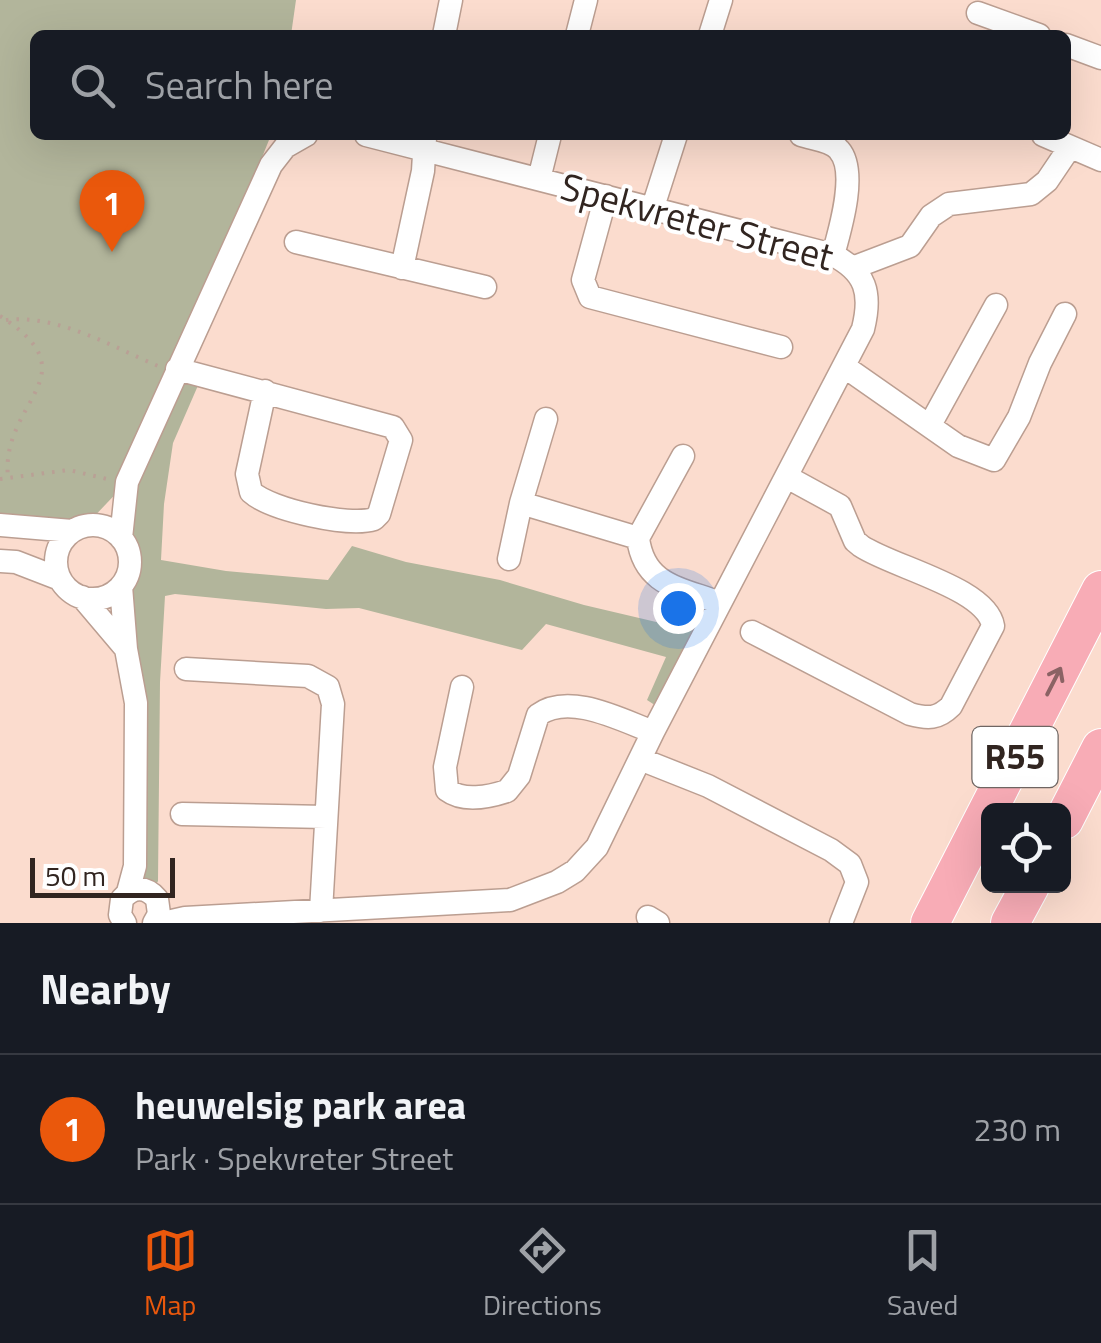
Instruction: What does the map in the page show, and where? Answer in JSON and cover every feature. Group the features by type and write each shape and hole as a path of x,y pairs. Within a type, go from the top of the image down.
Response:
{"main road":[{"name":"R55","path":"930,923 1101,590"},
{"name":"R55","path":"1071,806 1101,748"},
{"path":"1010,923 1026,893"}],"street":[{"path":"445,30 451,0"},
{"path":"578,30 586,0"},
{"path":"712,30 721,0"},
{"path":"978,13 1025,30"},
{"path":"1071,46 1101,58"},
{"path":"8,562 60,579 82,597 104,598 122,586 130,562 122,538 127,482 271,166 285,147 297,140"},
{"path":"538,179 549,140"},
{"path":"653,207 674,140"},
{"path":"818,140 832,144 844,161 846,188 833,254"},
{"path":"1054,140 1101,160"},
{"path":"402,268 425,143"},
{"name":"Spekvreter Street","path":"122,586 126,649 136,704 135,866 143,912 307,916 477,913 557,882 586,862 597,847 863,329 868,307 864,287 855,267 833,254 538,179 425,143"},
{"path":"855,267 910,246 932,216 950,204 1019,197 1038,190 1070,147"},
{"path":"606,196 583,280 590,297 780,347"},
{"path":"296,242 485,287"},
{"path":"930,425 996,305"},
{"path":"844,367 970,452 986,460 996,458 1024,407 1040,363 1065,314"},
{"path":"176,371 265,391 379,422 398,431 401,440 379,514 374,519 355,522 290,509 263,502 251,492 247,474 265,391"},
{"path":"509,559 520,503 546,419"},
{"path":"683,456 638,538 643,564 669,584 720,603"},
{"path":"752,632 910,714 928,718 952,706 992,626 983,607 952,588 861,546 840,506 787,477"},
{"path":"60,579 57,553 127,482"},
{"path":"520,503 638,538"},
{"path":"0,525 108,528 122,538"},
{"path":"8,562 76,530"},
{"name":"Spekvreter Street","path":"82,597 126,649"},
{"path":"186,669 308,676 328,687 333,704 326,817 307,916"},
{"path":"462,687 444,767 446,790 456,797 507,791 519,776 538,715 550,708 581,708 653,732"},
{"path":"640,759 722,793 832,850 850,864 857,882 840,923"},
{"path":"182,814 326,817"}],"path":[{"path":"0,316 33,344 43,367 41,380 10,434 8,478"},
{"path":"6,320 20,318 65,328 176,371"},
{"path":"0,478 68,470 127,482"}],"green space":[{"path":"0,0 296,0 292,30 30,30 30,140 269,140 177,368 203,374 173,443 161,560 226,571 328,580 352,546 686,629 699,605 714,615 664,711 647,700 666,657 546,624 522,650 359,608 326,609 165,596 158,881 152,893 135,866 127,577 130,563 121,538 127,482 86,525 55,530 0,526"}],"place":[{"name":"heuwelsig park area","path":"112,252"}]}
